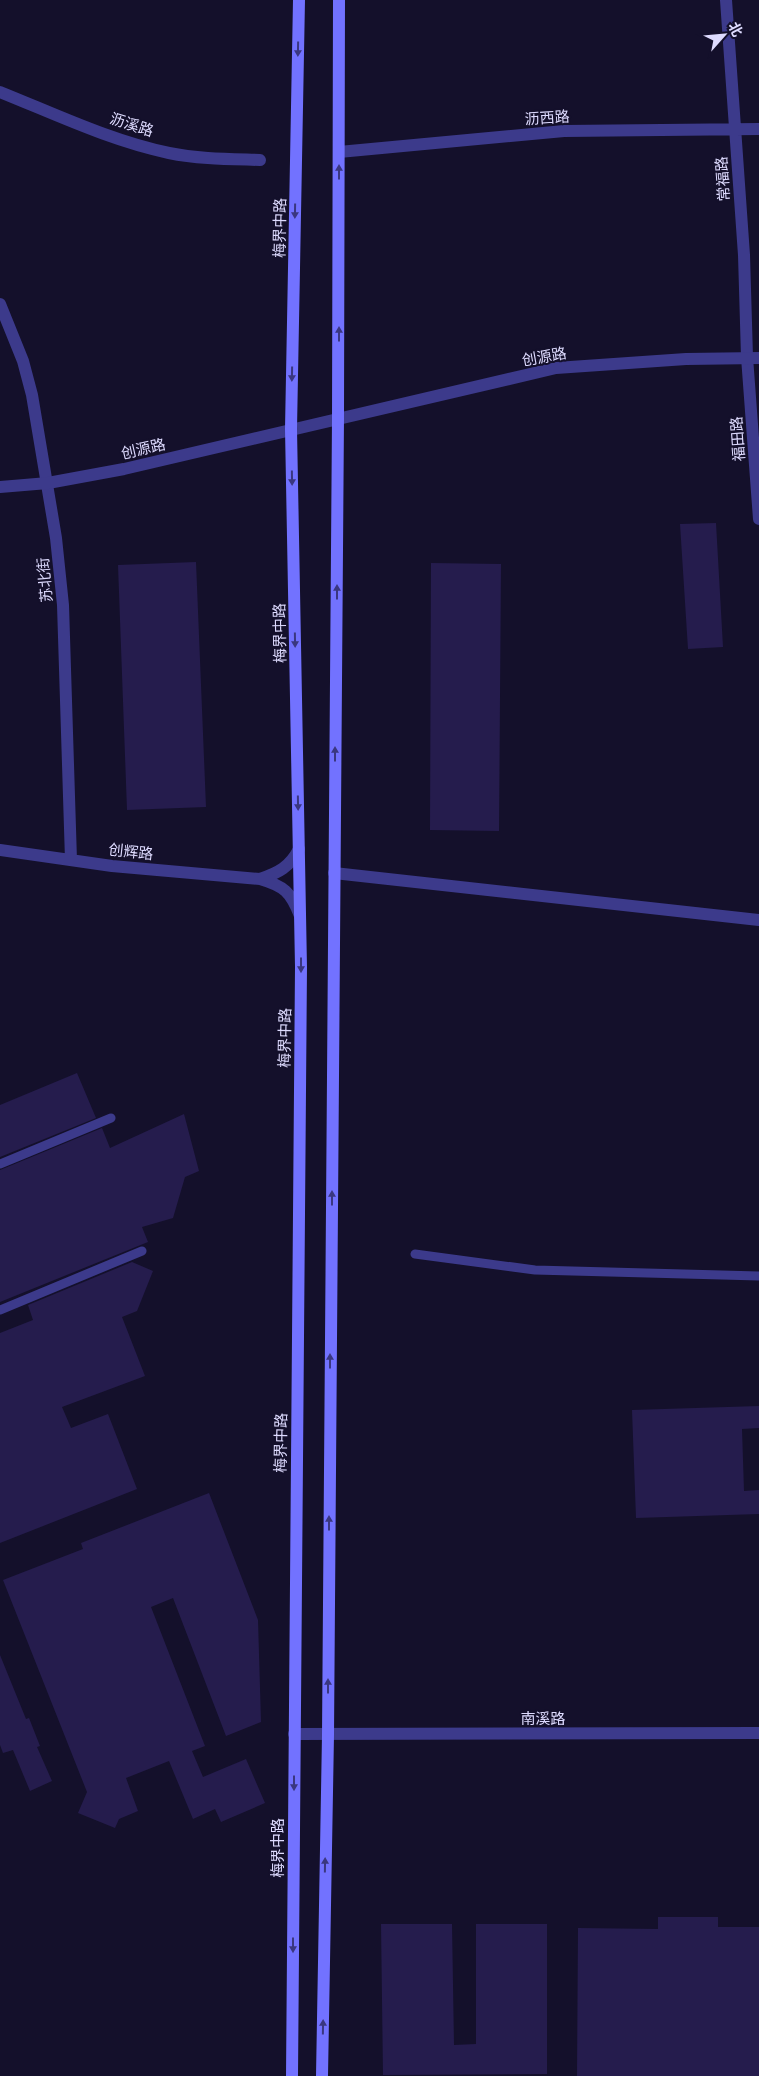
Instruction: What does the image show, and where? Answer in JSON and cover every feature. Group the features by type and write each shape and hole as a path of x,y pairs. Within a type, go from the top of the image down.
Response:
{"main road":[{"name":"梅界中路","path":"292,2076 300,917 291,429 299,0"},
{"path":"322,2076 328,1735 338,418 339,0"}],"street":[{"name":"常福路","path":"726,0 753,357"},
{"name":"沥溪路","path":"0,92 129,142 169,153 202,158 260,160"},
{"name":"沥西路","path":"339,152 564,131 759,128"},
{"name":"苏北街","path":"0,304 24,361 48,483 56,538 63,605 71,860"},
{"name":"创源路","path":"0,487 48,483 124,469 556,368 753,357"},
{"name":"福田路","path":"753,357 759,519"},
{"path":"260,880 289,865 299,849"},
{"name":"创辉路","path":"0,850 112,866 260,880"},
{"path":"334,873 759,920"},
{"path":"260,880 273,883 285,890 294,900 300,917"},
{"name":"南溪路","path":"294,1734 759,1733"}],"lane":[{"path":"0,1164 111,1118"},
{"path":"0,1310 142,1251"},
{"path":"415,1254 535,1270 759,1276"}],"building":[{"path":"716,523 723,647 688,649 680,524"},
{"path":"196,562 206,807 127,810 118,565"},
{"path":"431,563 501,564 499,831 430,830"},
{"path":"77,1073 96,1118 0,1157 0,1105"},
{"path":"184,1114 199,1171 185,1177 173,1218 142,1227 148,1242 0,1302 0,1170 102,1128 110,1148"},
{"path":"132,1262 153,1271 137,1311 122,1317 145,1376 62,1407 71,1428 108,1414 137,1489 0,1543 0,1333 33,1320 28,1305"},
{"path":"759,1406 759,1428 742,1429 744,1491 759,1490 759,1514 636,1518 632,1410"},
{"path":"209,1493 258,1620 261,1722 226,1736 173,1598 151,1607 205,1746 192,1751 203,1777 246,1759 265,1803 221,1822 215,1809 193,1819 169,1761 126,1778 138,1811 119,1819 115,1828 78,1813 87,1792 3,1580 83,1549 81,1543"},
{"path":"0,1655 26,1719 29,1718 40,1746 37,1747 52,1781 30,1791 13,1750 3,1753 0,1745"},
{"path":"658,1917 718,1917 718,1927 759,1927 759,2076 577,2076 578,1928 658,1929"},
{"path":"381,1924 452,1924 454,2045 476,2044 476,1924 547,1924 547,2074 383,2075"}]}
